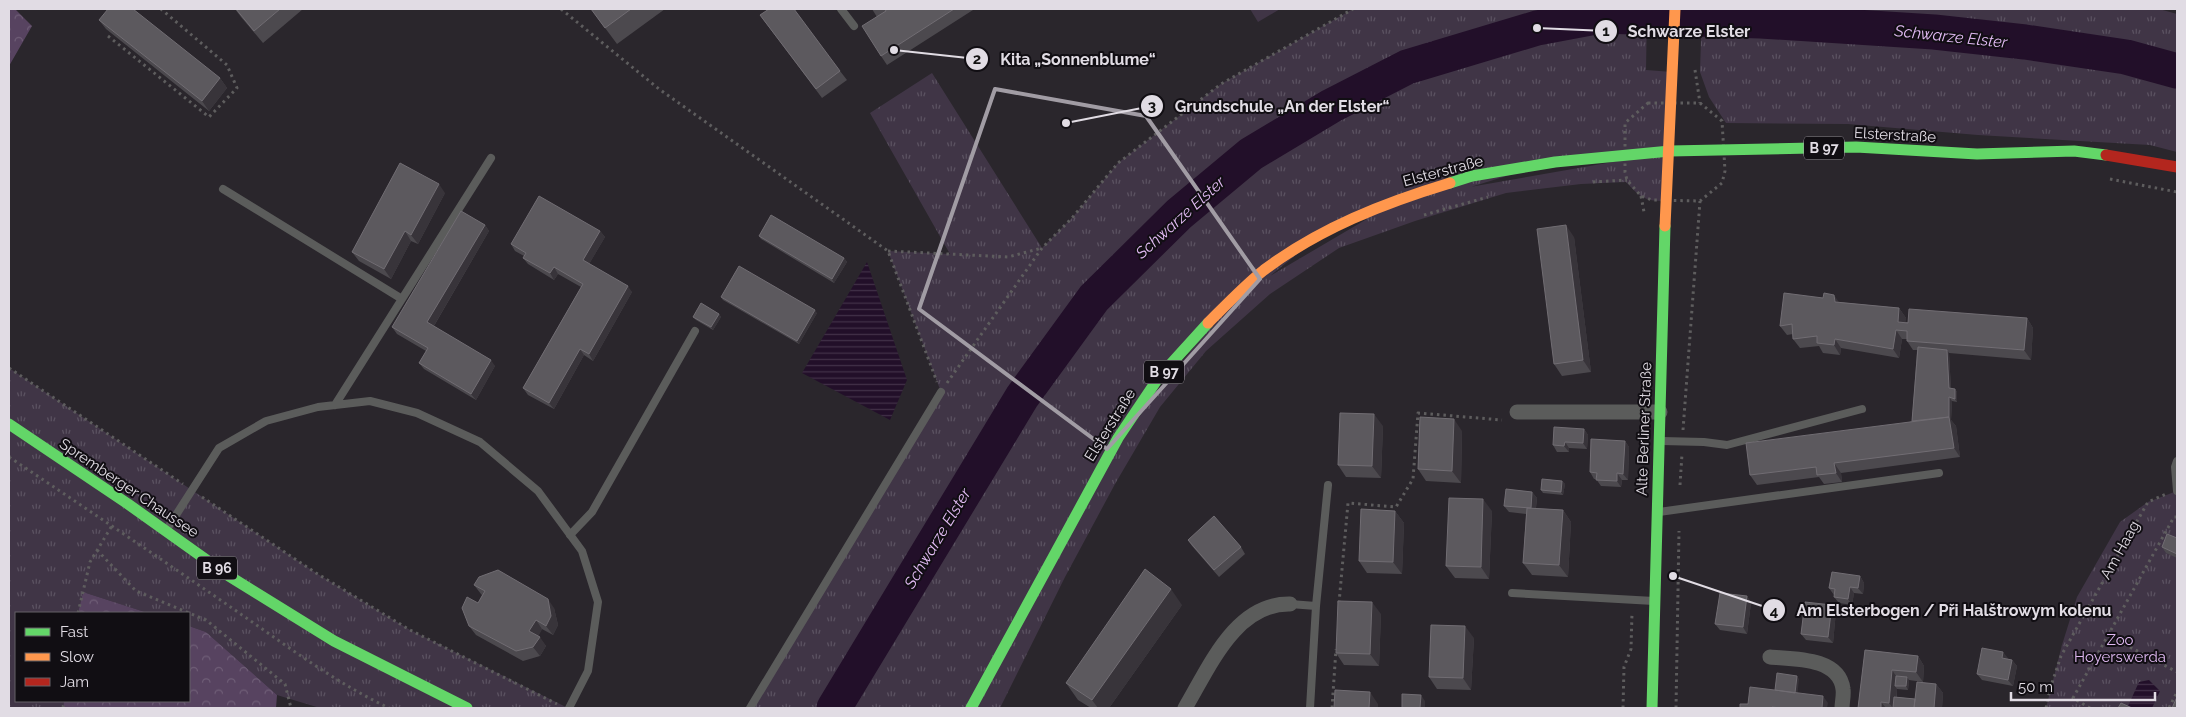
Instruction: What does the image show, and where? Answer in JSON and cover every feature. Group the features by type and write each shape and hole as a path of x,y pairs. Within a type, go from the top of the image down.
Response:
{"main road":[{"name":"Alte Berliner Straße","path":"1652,708 1666,201 1670,151 1675,9"},
{"name":"Elsterstraße","path":"971,708 1090,487 1139,405 1159,377 1184,348 1236,295 1265,270 1324,233 1362,213 1400,198 1472,176 1555,162 1624,157 1670,151 1856,147 1977,154 2074,151 2150,161 2177,167"},
{"name":"Spremberger Chaussee","path":"9,424 166,530 229,576 334,642 467,708"}],"street":[{"path":"1516,412 1660,412"},
{"path":"1185,708 1222,648 1240,626 1267,607 1276,604 1290,604"},
{"path":"1770,657 1802,660 1833,669 1841,679 1843,689 1842,708"}],"lane":[{"path":"841,9 854,26"},
{"path":"335,406 490,158"},
{"path":"223,189 402,300"},
{"path":"570,535 592,512 695,331"},
{"path":"750,708 941,392"},
{"path":"166,530 219,448 266,421 318,407 370,402 418,413 480,442 538,491 582,551 598,602 588,671 569,708"},
{"path":"1659,441 1704,442 1728,445 1862,409"},
{"path":"2177,461 2175,467 2177,491"},
{"path":"1656,512 1939,473"},
{"path":"1310,708 1316,606 1328,485"},
{"path":"1512,593 1654,601"},
{"path":"1290,604 1316,606"}],"path":[{"path":"108,36 209,118 237,88 227,65 161,9"},
{"path":"561,9 659,90 888,251 1008,258 1042,248"},
{"path":"941,392 1042,248 1072,218 1118,163 1221,84 1353,9"},
{"path":"1695,72 1700,104"},
{"path":"1625,123 1624,157 1627,180 1641,196 1652,200 1700,201 1722,184 1725,172"},
{"path":"1590,182 1627,180"},
{"path":"1422,216 1496,194"},
{"path":"888,251 941,392"},
{"path":"9,368 316,573 410,630 558,704"},
{"path":"1339,607 1348,503 1396,507 1413,479 1418,414 1511,421 1516,412"},
{"path":"9,457 290,648 365,697 389,708"},
{"name":"Am Haag","path":"2046,708 2061,656 2148,502 2177,491"},
{"path":"78,612 90,562 128,504"},
{"path":"2090,708 2073,698 2174,517 2177,517"},
{"path":"97,550 136,592 186,612"},
{"path":"190,614 206,620 285,684 291,708"},
{"path":"2107,635 2177,672"},
{"path":"1332,708 1336,644"},
{"path":"2169,708 2177,692"}],"highlighted area":[{"path":"995,89 1146,116 1260,279 1107,449 919,309"}],"green space":[{"path":"9,9 15,9 32,26 9,66"},
{"path":"1250,9 1280,9 1258,22"},
{"path":"1353,9 1647,9 1646,70 1672,72 1670,151 1555,161 1324,232 1183,347 968,708 750,708 941,392 888,251 950,254 870,113 932,73 1042,248 1072,218 1118,163 1221,84"},
{"path":"1702,9 2159,9 2177,14 2177,152 2150,145 1978,135 1848,124 1726,123 1709,97 1700,72"},
{"path":"1670,152 1665,201 1647,199 1626,182 1581,184 1506,193 1415,221 1339,248 1270,294 1206,351 1160,407 1115,484 1065,577 1000,708 973,708 1119,438 1236,296 1401,199"},
{"path":"9,368 316,573 410,630 568,708 471,708 337,638 9,422"},
{"path":"9,427 462,708 320,708 277,695 206,632 190,626 190,612 145,612 83,592 78,612 15,612 15,702 64,702 63,708 9,708"},
{"name":"Zoo Hoyerswerda","path":"2177,491 2177,708 2046,708 2062,645 2077,597 2120,522 2148,502"},
{"path":"83,592 145,612 78,612"},
{"path":"190,626 206,632 277,695 276,708 63,708 64,702 190,702"}],"shaded area":[{"path":"867,262 907,380 890,420 802,373"},
{"path":"2149,680 2160,691 2152,708 2133,708 2128,706 2139,682"}],"building":[{"path":"108,9 133,9 220,78 202,101 99,20"},
{"path":"236,9 280,9 254,31"},
{"path":"591,9 631,9 605,28"},
{"path":"769,9 794,9 840,71 816,89 760,15"},
{"path":"885,9 954,9 881,56 862,26 886,11"},
{"path":"400,163 439,184 411,235 405,231 384,269 352,252"},
{"path":"539,196 600,231 583,260 628,286 589,354 580,349 549,403 523,388 583,284 554,267 550,273 523,258 526,253 511,244"},
{"path":"461,211 485,225 427,322 491,360 471,394 419,363 428,348 392,327"},
{"path":"771,215 844,258 832,279 759,236"},
{"path":"1566,225 1583,360 1554,364 1537,229"},
{"path":"739,266 815,310 797,341 721,297"},
{"path":"1784,293 1823,298 1824,293 1834,295 1835,302 1899,308 1898,322 1908,323 1909,309 2027,318 2024,350 1907,341 1907,331 1896,330 1893,349 1835,339 1834,345 1817,343 1817,336 1793,339 1792,324 1780,326"},
{"path":"701,303 719,314 711,327 693,317"},
{"path":"1918,347 1947,350 1949,388 1955,389 1955,399 1949,397 1949,417 1912,421"},
{"path":"1340,413 1374,414 1372,466 1338,465"},
{"path":"1420,417 1454,419 1452,471 1418,469"},
{"path":"1949,417 1954,448 1834,463 1836,473 1817,475 1816,467 1750,475 1746,443"},
{"path":"1554,427 1584,429 1583,443 1565,442 1564,446 1553,445"},
{"path":"1591,439 1625,441 1623,474 1617,473 1617,481 1596,480 1597,473 1590,472"},
{"path":"1542,479 1562,481 1561,492 1541,490"},
{"path":"1506,489 1532,492 1531,508 1504,506"},
{"path":"1449,498 1483,499 1481,567 1446,566"},
{"path":"1527,508 1563,510 1559,565 1523,563"},
{"path":"1361,509 1395,511 1393,562 1359,561"},
{"path":"1214,516 1241,547 1214,570 1188,540"},
{"path":"2167,534 2177,538 2177,554 2162,547"},
{"path":"1145,569 1171,589 1092,700 1066,683"},
{"path":"498,570 548,599 551,616 546,626 536,620 529,631 540,637 533,647 516,651 469,626 462,608 467,597 478,603 485,591 474,585 479,577"},
{"path":"1832,572 1860,576 1858,588 1850,587 1848,599 1834,597 1835,589 1829,588"},
{"path":"1720,593 1747,596 1743,627 1715,624"},
{"path":"1338,601 1372,602 1370,654 1336,653"},
{"path":"1805,602 1832,605 1828,637 1801,634"},
{"path":"1431,625 1465,626 1463,678 1429,677"},
{"path":"1982,648 2003,652 2002,658 2012,660 2008,680 1977,674"},
{"path":"1865,650 1918,656 1916,672 1892,670 1889,703 1881,702 1881,708 1858,708"},
{"path":"1777,673 1797,676 1795,693 1775,690"},
{"path":"1896,676 1907,677 1906,686 1895,686"},
{"path":"1917,682 1936,684 1934,708 1914,708"},
{"path":"1750,687 1823,696 1822,708 1740,708 1740,704 1748,704"},
{"path":"1335,690 1370,692 1369,708 1334,708"},
{"path":"1402,694 1421,695 1420,708 1402,708"},
{"path":"1894,697 1915,699 1914,708 1893,708"},
{"path":"2177,697 2177,708 2172,708"},
{"path":"2121,703 2132,708 2118,708"}],"waterway":[{"name":"Schwarze Elster","path":"834,708 1022,397 1094,298 1179,214 1251,154 1331,106 1407,67 1537,28 1601,16 1761,21 1934,32 2025,42 2126,57 2177,71"}],"traffic: fast":[{"path":"1450,183 1472,176 1555,162 1670,151 1856,147 1977,154 2074,151 2106,155"},
{"path":"1652,708 1665,226"},
{"path":"971,708 1118,438 1159,377 1208,323"},
{"path":"9,424 128,504 229,576 334,641 467,708"}],"traffic: slow":[{"path":"1665,226 1675,9"},
{"path":"1208,323 1264,270 1307,242 1330,229 1377,208 1450,183"}],"traffic: jam":[{"path":"2106,155 2177,167"}],"place":[{"name":"Schwarze Elster","path":"1537,28"},
{"name":"Kita „Sonnenblume“","path":"894,50"},
{"name":"Grundschule „An der Elster“","path":"1066,123"},
{"name":"Am Elsterbogen / Při Halštrowym kolenu","path":"1673,576"}]}
